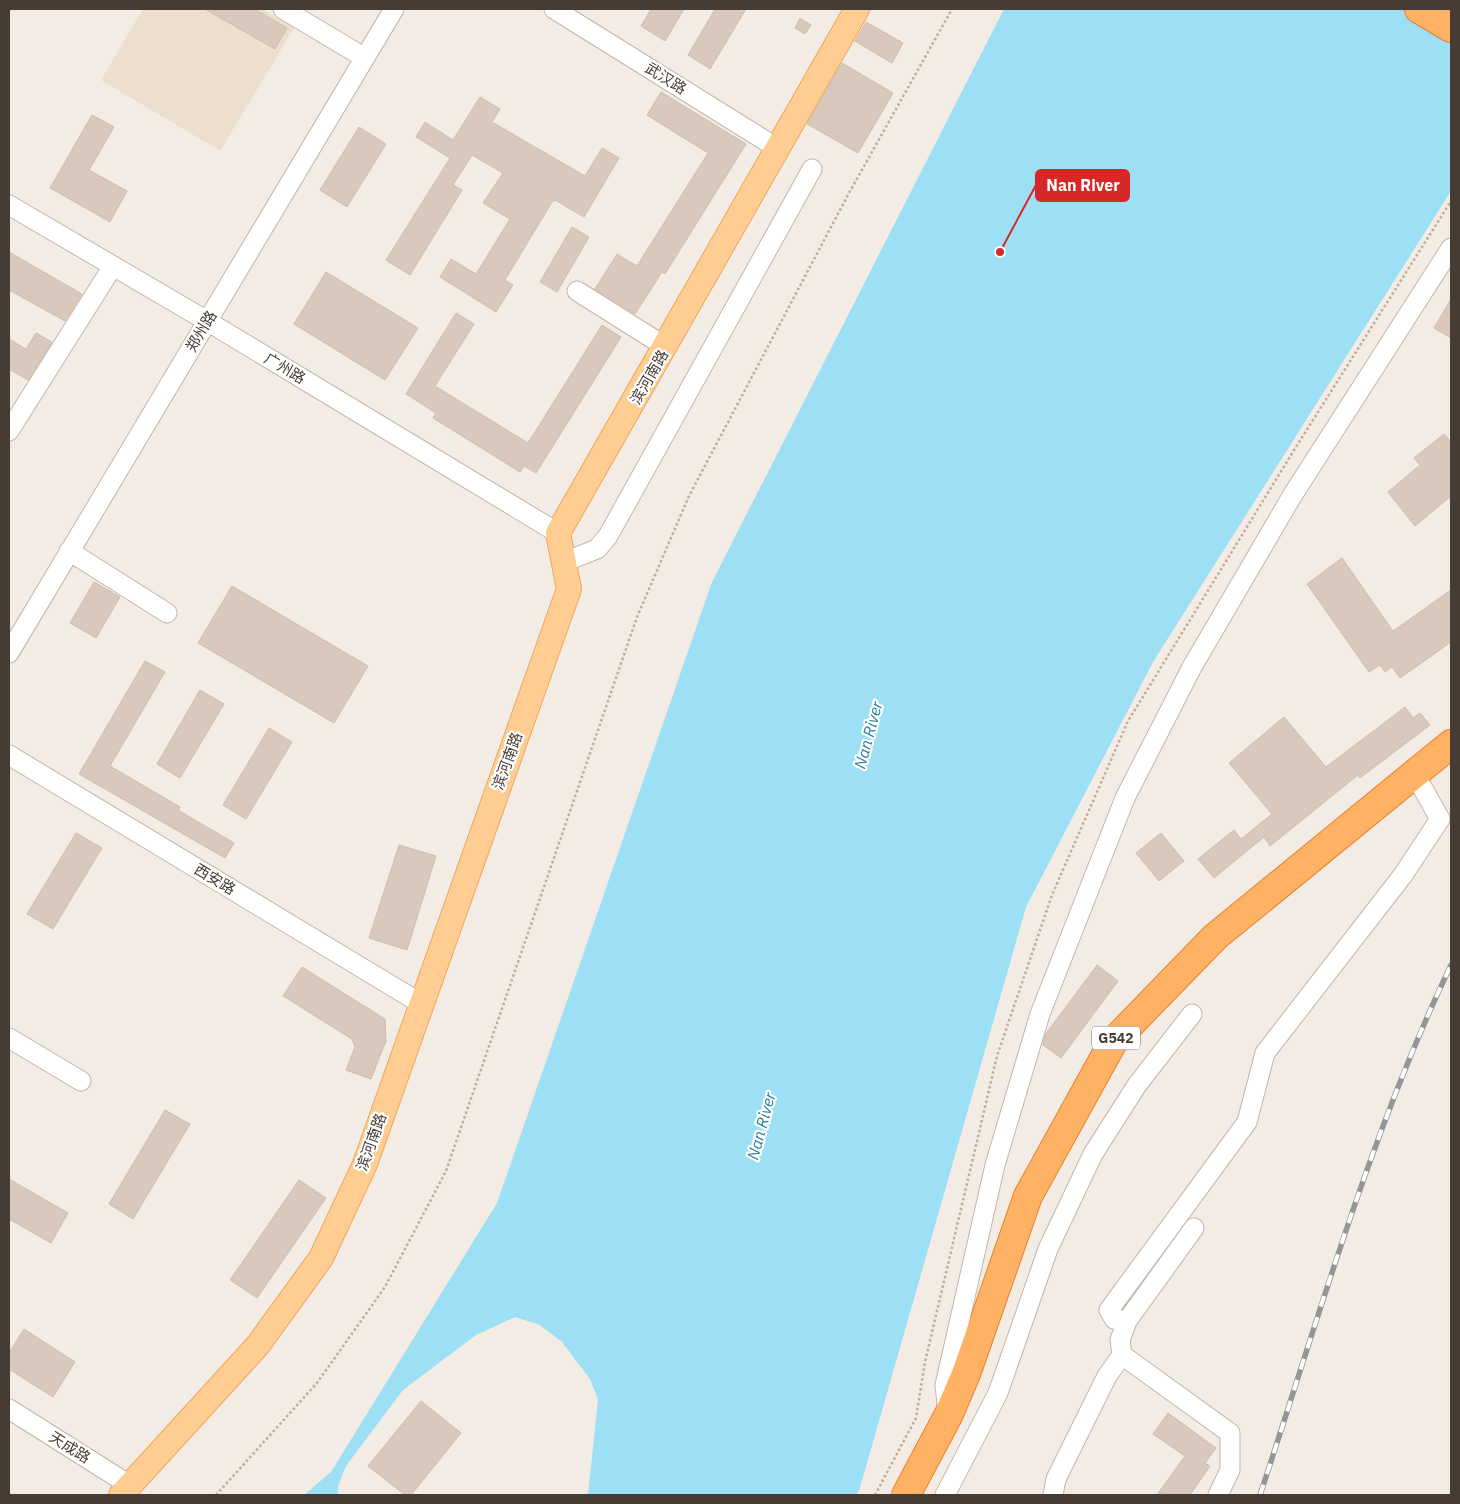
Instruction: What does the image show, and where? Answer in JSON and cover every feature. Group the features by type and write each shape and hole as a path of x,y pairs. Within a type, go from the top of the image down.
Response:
{"highway":[{"path":"1419,9 1451,28"},
{"name":"G542","path":"906,1495 978,1384 1046,1202 1125,1051 1226,949 1417,781 1451,744"},
{"name":"G542","path":"919,1495 949,1414 971,1322 1028,1196 1112,1042 1215,937 1417,781 1451,764"}],"main road":[{"name":"滨河南路","path":"126,1490 258,1345 321,1258 365,1164 420,1003 569,589 558,534 857,9"}],"street":[{"path":"282,9 365,58"},
{"name":"郑州路","path":"9,653 394,9"},
{"name":"武汉路","path":"554,9 777,148"},
{"path":"564,562 597,549 608,536 812,169"},
{"name":"广州路","path":"9,205 207,321 558,534"},
{"path":"971,1322 995,1165 1040,1014 1125,798 1192,667 1292,496 1451,248"},
{"path":"9,431 113,266"},
{"path":"578,291 666,347"},
{"path":"69,551 167,613"},
{"name":"西安路","path":"9,755 420,1003"},
{"path":"1127,1321 1114,1319 1109,1310 1246,1122 1265,1053 1403,875 1440,819 1417,781"},
{"path":"945,1495 998,1392 1048,1249 1093,1154 1137,1086 1192,1014"},
{"path":"9,1038 81,1081"},
{"path":"1053,1495 1056,1479 1107,1376 1122,1356 1120,1340 1127,1321 1194,1228"},
{"path":"1122,1356 1230,1433 1230,1470 1218,1495"},
{"name":"天成路","path":"9,1409 126,1490"}],"path":[{"path":"216,1495 317,1383 374,1303 385,1287 446,1171 637,617 689,496 845,202 952,9"}],"shaded area":[{"path":"143,9 262,9 294,28 220,151 101,80"}],"water":[{"path":"1004,9 1451,9 1451,191 1153,662 1026,907 859,1491 856,1495 588,1495 598,1399 590,1379 562,1342 540,1325 515,1317 476,1335 403,1390 346,1466 338,1486 338,1495 304,1495 331,1472 497,1203 712,582"}],"building":[{"path":"205,9 254,9 287,28 275,49"},
{"path":"651,9 684,9 665,41 641,26"},
{"path":"715,9 746,9 710,69 688,55"},
{"path":"800,18 811,25 805,34 795,28"},
{"path":"866,22 903,43 892,63 855,41"},
{"path":"842,63 893,93 858,153 807,124"},
{"path":"661,92 746,144 665,274 662,272 635,314 595,289 617,254 637,266 708,153 647,115"},
{"path":"480,97 500,109 492,122 585,176 602,148 619,158 584,217 555,200 552,202 505,280 513,285 496,312 440,277 451,259 476,274 510,219 483,203 503,173 472,155 453,185 462,190 410,275 386,260 450,158 416,137 425,122 453,140"},
{"path":"92,115 114,127 89,170 127,191 110,222 50,188"},
{"path":"359,127 386,144 347,207 320,190"},
{"path":"572,227 589,237 557,292 540,282"},
{"path":"9,252 82,294 65,321 9,290"},
{"path":"326,272 418,328 385,380 294,324"},
{"path":"1451,299 1451,338 1434,328"},
{"path":"456,313 474,324 435,386 528,443 602,325 621,337 536,473 524,466 520,472 433,418 436,413 406,394"},
{"path":"36,333 52,342 28,380 9,369 9,339 26,349"},
{"path":"1444,434 1451,442 1451,496 1415,526 1388,492 1420,465 1414,458"},
{"path":"1342,558 1393,631 1451,590 1451,642 1400,678 1392,667 1385,672 1380,665 1369,672 1307,584"},
{"path":"94,582 120,597 96,638 70,623"},
{"path":"232,586 368,666 334,723 198,643"},
{"path":"145,661 165,672 110,766 180,807 178,810 234,843 225,858 79,774"},
{"path":"200,690 224,704 180,778 157,764"},
{"path":"1405,707 1413,718 1420,713 1430,725 1360,778 1358,775 1270,846 1264,837 1214,878 1198,859 1234,830 1241,839 1272,814 1229,763 1284,717 1326,767"},
{"path":"269,728 292,742 246,819 223,805"},
{"path":"76,833 102,848 53,929 27,914"},
{"path":"1161,833 1184,861 1159,881 1136,853"},
{"path":"399,845 436,856 407,950 369,938"},
{"path":"1097,965 1118,981 1061,1058 1043,1045 1045,1035"},
{"path":"302,967 385,1019 386,1041 371,1079 346,1070 355,1047 352,1039 283,996"},
{"path":"165,1110 190,1124 133,1219 109,1204"},
{"path":"9,1179 68,1213 51,1243 9,1219"},
{"path":"299,1180 326,1198 257,1298 230,1280"},
{"path":"24,1329 75,1362 53,1397 9,1369 9,1353"},
{"path":"421,1401 461,1433 411,1495 405,1495 368,1466"},
{"path":"1168,1413 1216,1448 1205,1463 1210,1466 1190,1495 1157,1495 1185,1456 1153,1434"}],"railway":[{"path":"1260,1495 1347,1227 1371,1160 1395,1094 1451,965"}],"place":[{"name":"Nan River","path":"1000,252"}]}
